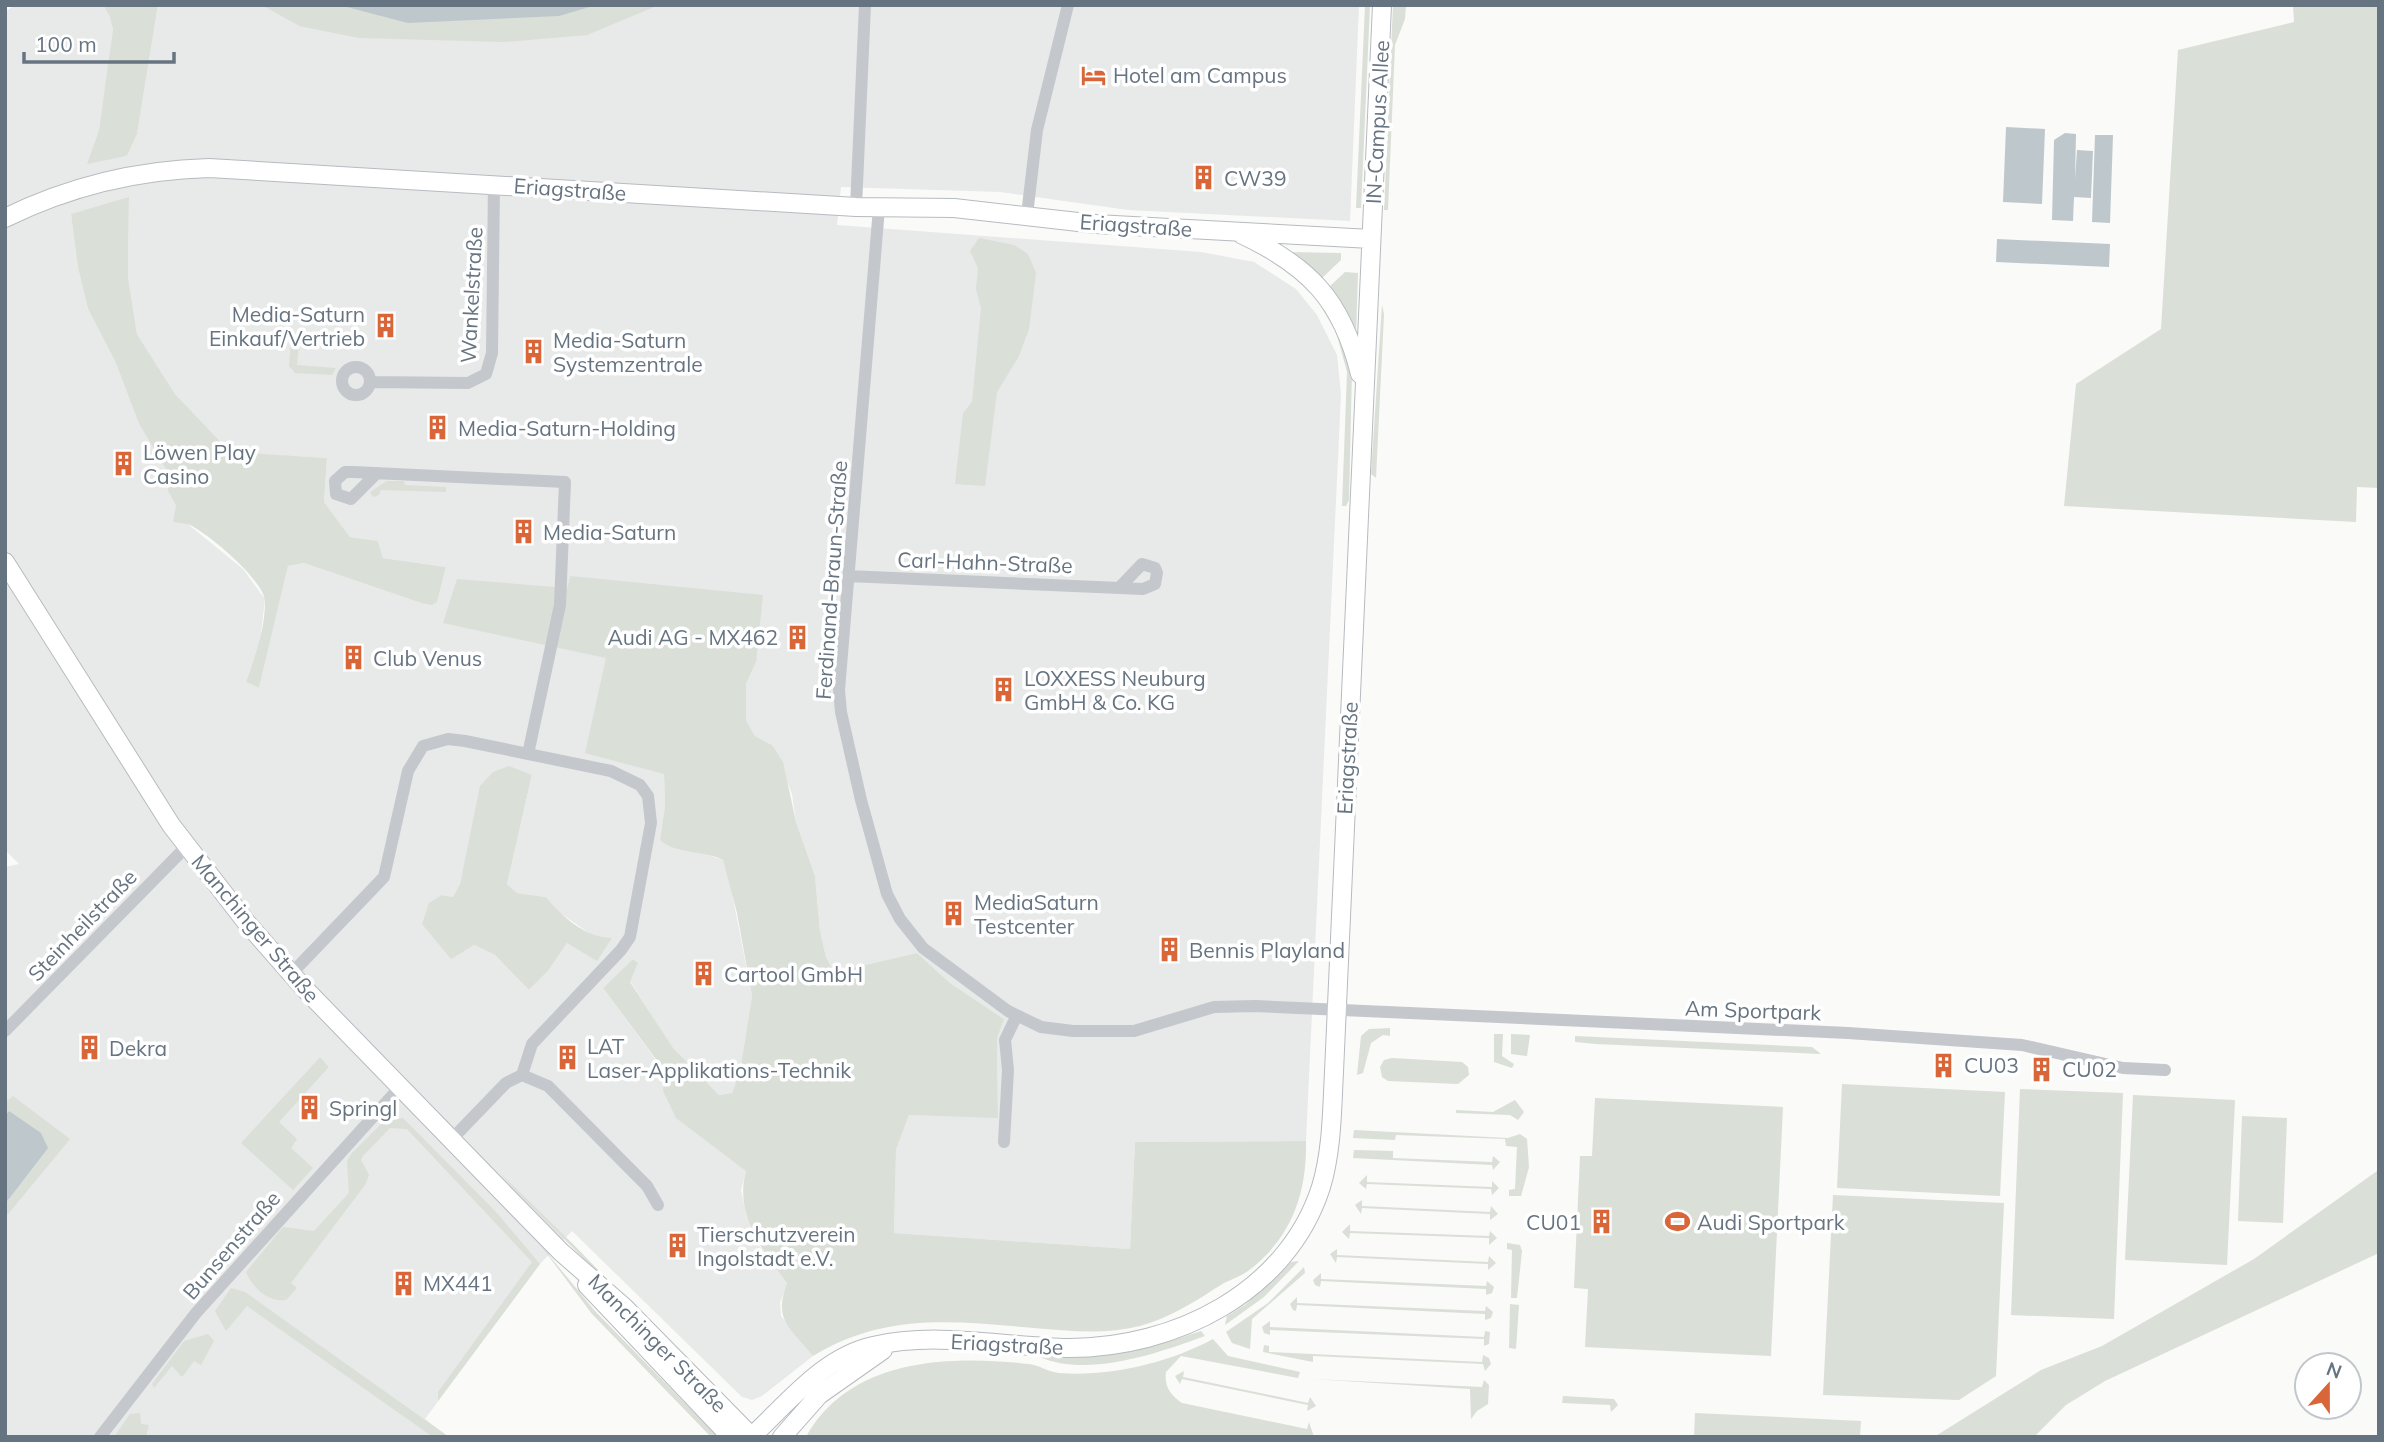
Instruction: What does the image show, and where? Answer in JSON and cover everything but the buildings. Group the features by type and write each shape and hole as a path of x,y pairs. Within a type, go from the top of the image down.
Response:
{"street":[{"path":"856,207 865,5"},
{"path":"1027,215 1037,130 1068,5"},
{"name":"IN-Campus Allee","path":"1371,239 1382,5"},
{"name":"Eriagstraße","path":"5,218 76,187 136,174 182,169 238,169 856,207 954,208 1096,224 1371,239 1329,1142 1321,1185 1304,1225 1266,1274 1209,1315 1168,1333 1120,1345 1068,1348 950,1341 872,1346 822,1371 752,1436"},
{"name":"Wankelstraße","path":"370,382 468,383 486,374 492,353 494,184"},
{"name":"Ferdinand-Braun-Straße","path":"879,208 839,690 841,712 887,894 900,919 923,947 1016,1017 1041,1027 1113,1032 1163,1025 1214,1007 1337,1010"},
{"path":"1233,231 1284,257 1320,286 1346,329 1364,391"},
{"path":"377,473 565,482 559,605 528,754"},
{"name":"Manchinger Straße","path":"5,562 186,847 291,974 561,1252 616,1299 752,1436"},
{"name":"Carl-Hahn-Straße","path":"848,576 1120,587"},
{"path":"291,974 384,877 408,771 423,746 448,739 528,754 632,779 648,796 651,823 630,937 621,950 532,1044 522,1075 506,1083 451,1140"},
{"name":"Steinheilstraße","path":"5,1031 186,847"},
{"name":"Am Sportpark","path":"1337,1010 1849,1033 2022,1045 2123,1068 2165,1070"},
{"path":"1004,1142 1008,1070 1005,1040 1016,1017"},
{"path":"522,1075 548,1086 647,1186 658,1205"},
{"name":"Bunsenstraße","path":"100,1437 197,1312 400,1087"},
{"name":"Manchinger Straße","path":"561,1252 616,1319 731,1437"},
{"path":"782,1437 819,1395 895,1343"}],"shaded area":[{"path":"15,5 103,5 109,15 113,29 107,76 99,130 88,163 127,156 137,134 158,5 261,5 299,26 620,17 651,5 1359,5 1350,221 1128,210 1000,192 841,187 837,225 1201,252 1254,262 1296,289 1317,315 1337,355 1341,394 1306,1141 1135,1142 1130,1249 894,1233 896,1150 909,1115 998,1117 997,1039 1004,1019 950,983 917,953 834,972 826,957 820,931 815,876 796,822 792,794 772,745 755,736 746,720 746,684 756,662 570,576 567,588 553,587 574,649 606,658 664,774 665,806 660,840 723,860 752,996 740,1071 732,1093 719,1095 673,1049 630,981 638,963 633,959 603,988 664,1071 663,1091 746,1171 741,1190 746,1215 757,1243 787,1283 780,1303 781,1316 813,1356 762,1396 752,1400 742,1397 572,1231 540,1264 425,1419 449,1437 5,1437 5,1218 69,1139 5,1102 5,867 19,864 5,850 5,12","holes":["129,198 128,277 137,334 175,394 230,453 327,458 324,502 350,537 378,541 383,558 446,567 437,602 421,603 304,563 288,566 259,688 246,682 260,642 265,599 243,569 189,525 176,506 168,491 167,471 139,424 115,361 88,309 78,268 71,214","532,776 507,884 517,893 546,897 556,910 596,938 612,939 567,943 548,971 529,990 495,955 474,945 442,895 453,897 460,884 465,862","320,1057 329,1067 278,1122 291,1148 242,1143"]},
{"path":"103,5 158,5 137,134 127,156 87,164 99,130 113,29"},
{"path":"261,5 659,5 587,35 505,42 359,38 299,26"},
{"path":"339,5 596,5 559,16 408,23"},
{"path":"1365,5 1370,5 1361,208 1356,208"},
{"path":"1393,5 1406,5 1405,19 1395,45 1388,210 1384,210"},
{"path":"2293,5 2379,5 2379,488 2357,487 2356,522 2064,506 2076,384 2161,329 2178,50 2294,22"},
{"path":"2006,127 2045,129 2042,204 2003,202"},
{"path":"2065,133 2076,134 2075,180 2077,150 2093,151 2091,198 2074,197 2073,221 2052,220 2054,140"},
{"path":"2095,135 2113,135 2110,223 2092,222"},
{"path":"129,197 128,277 137,334 175,394 230,452 327,458 324,502 350,537 378,541 383,558 446,567 437,602 432,605 421,603 304,563 288,566 259,688 246,682 263,623 263,593 235,559 210,538 190,525 173,522 176,506 168,491 167,471 139,424 115,361 88,309 78,268 71,214"},
{"path":"979,238 1014,245 1028,254 1036,273 1029,329 1019,356 997,392 985,486 955,484 963,413 972,402 981,308 976,289 978,268 970,251"},
{"path":"1997,239 2110,244 2109,267 1996,262"},
{"path":"1288,252 1341,253 1341,260 1321,279"},
{"path":"1345,272 1358,273 1356,336 1328,288"},
{"path":"1315,296 1328,305 1352,371 1349,500 1346,506 1342,506 1347,372 1336,332"},
{"path":"1382,305 1384,314 1376,478 1371,474"},
{"path":"291,342 299,343 297,365 336,368 332,375 295,373 289,366"},
{"path":"387,481 404,481 405,485 446,487 446,492 381,490 379,495 373,497 370,492"},
{"path":"570,576 763,595 756,662 746,684 746,720 755,736 772,745 783,762 796,822 815,876 820,931 826,957 834,972 917,953 950,983 1004,1019 997,1039 998,1118 909,1115 896,1150 894,1233 1130,1249 1135,1142 1306,1141 1304,1179 1294,1213 1276,1244 1263,1258 1245,1273 1163,1318 1127,1329 1087,1332 976,1323 920,1323 867,1332 813,1356 786,1323 782,1306 787,1283 760,1245 747,1217 743,1187 746,1171 676,1118 663,1091 664,1070 603,988 633,959 638,963 630,982 673,1048 719,1095 732,1093 740,1071 752,996 737,913 723,860 673,848 660,840 665,806 664,774 585,753 606,658 443,623 457,579 567,588"},
{"path":"509,766 532,775 507,884 517,893 546,897 575,925 593,934 612,938 597,961 567,943 548,971 529,990 495,955 474,945 451,959 422,924 429,903 442,895 453,897 460,884 480,786 493,772"},
{"path":"1390,1028 1390,1036 1383,1035 1371,1043 1363,1073 1357,1075 1361,1036 1369,1029"},
{"path":"1494,1034 1503,1034 1502,1056 1514,1064 1512,1068 1494,1062"},
{"path":"1511,1034 1530,1035 1527,1056 1511,1054"},
{"path":"1575,1036 1812,1047 1821,1054 1596,1044 1575,1042"},
{"path":"320,1057 329,1067 279,1122 297,1139 291,1148 313,1168 293,1190 241,1143"},
{"path":"1392,1058 1462,1062 1468,1067 1469,1075 1458,1084 1388,1081 1382,1077 1380,1067 1384,1060"},
{"path":"1842,1084 2005,1092 2000,1196 1837,1188"},
{"path":"2020,1089 2123,1093 2114,1319 2011,1315"},
{"path":"2133,1095 2235,1100 2227,1265 2125,1260"},
{"path":"13,1096 70,1139 5,1218 5,1204 9,1199 9,1111 5,1115 5,1102"},
{"name":"Audi Sportpark","path":"1595,1098 1783,1107 1771,1356 1585,1347 1588,1289 1574,1288 1580,1156 1592,1156"},
{"path":"1515,1100 1524,1112 1518,1120 1510,1115 1456,1113 1456,1110 1493,1112"},
{"path":"9,1111 41,1133 48,1148 5,1204 5,1115"},
{"path":"2242,1116 2287,1118 2283,1223 2238,1221"},
{"path":"403,1118 497,1213 540,1264 438,1401 438,1392 532,1262 407,1129 390,1128 363,1156 361,1160 369,1175 365,1185 291,1283 297,1288 286,1300 273,1299 262,1293 246,1272 283,1227 314,1231 349,1193 347,1161 351,1154 384,1121"},
{"path":"1354,1130 1508,1138 1520,1134 1527,1139 1529,1167 1521,1196 1509,1196 1509,1190 1515,1189 1517,1147 1506,1146 1505,1139 1396,1135 1395,1140 1353,1138"},
{"path":"2379,1144 2379,1253 2105,1381 2066,1405 2034,1437 1934,1437 2041,1370 2102,1346 2254,1259 2377,1171"},
{"path":"1354,1150 1393,1151 1393,1158 1492,1162 1493,1156 1500,1162 1493,1170 1492,1165 1353,1158"},
{"path":"500,1173 574,1245 683,1358 514,1189"},
{"path":"1367,1175 1367,1182 1492,1187 1492,1181 1499,1188 1492,1195 1491,1189 1367,1184 1366,1189 1359,1183"},
{"path":"1833,1195 2004,1203 1996,1376 1959,1400 1823,1395"},
{"path":"1362,1200 1362,1206 1490,1212 1491,1206 1498,1214 1490,1220 1490,1214 1362,1208 1361,1214 1355,1205"},
{"path":"1350,1224 1350,1231 1489,1236 1490,1231 1497,1238 1489,1245 1489,1238 1350,1233 1349,1239 1342,1232"},
{"path":"538,1242 595,1311 718,1437 711,1437 592,1314"},
{"path":"1507,1243 1520,1245 1522,1251 1517,1298 1511,1298 1512,1250 1507,1249"},
{"path":"1337,1249 1337,1255 1488,1262 1489,1256 1496,1263 1488,1270 1488,1264 1337,1257 1336,1263 1330,1254"},
{"path":"1299,1261 1264,1297 1225,1325 1227,1316 1245,1305 1291,1262"},
{"path":"1304,1267 1305,1273 1252,1319 1250,1349 1232,1343 1226,1332 1268,1303"},
{"path":"1321,1273 1321,1279 1486,1286 1487,1281 1494,1287 1492,1293 1486,1295 1486,1289 1321,1281 1320,1287 1315,1285 1313,1280"},
{"path":"231,1288 245,1292 449,1437 433,1437 247,1306 226,1331 215,1311"},
{"path":"1297,1297 1297,1303 1485,1311 1486,1306 1493,1312 1491,1318 1485,1320 1485,1314 1297,1305 1296,1311 1290,1304"},
{"path":"1510,1304 1519,1305 1516,1349 1509,1348"},
{"path":"1270,1321 1270,1327 1484,1337 1485,1331 1490,1332 1489,1344 1484,1346 1484,1339 1270,1330 1270,1335 1264,1333 1262,1327"},
{"path":"1201,1331 1205,1336 1123,1361 1079,1365 1040,1357 1122,1352"},
{"path":"208,1334 214,1341 201,1365 194,1361 182,1377 172,1366 154,1388 152,1384 184,1341"},
{"path":"1213,1339 1228,1356 1300,1372 1298,1378 1181,1356 1166,1372 1167,1386 1174,1397 1182,1403 1307,1429 1309,1422 1314,1437 806,1437 825,1411 848,1391 875,1377 904,1368 934,1362 966,1360 1033,1365 1059,1373 1098,1373 1158,1361"},
{"path":"1264,1345 1269,1346 1269,1352 1482,1362 1483,1355 1489,1358 1491,1364 1485,1371 1483,1364 1313,1356 1313,1362 1263,1352"},
{"path":"1184,1371 1183,1377 1308,1403 1310,1397 1316,1406 1307,1411 1308,1405 1182,1379 1180,1384 1175,1376"},
{"path":"1312,1379 1482,1387 1484,1380 1489,1385 1488,1404 1471,1419 1470,1389"},
{"path":"1563,1396 1614,1399 1618,1405 1611,1412 1610,1405 1562,1403"},
{"path":"140,1413 141,1424 149,1425 146,1437 114,1437 130,1414"},
{"path":"1695,1413 1861,1421 1860,1437 1694,1437"}],"place":[{"name":"Hotel am Campus","path":"1093,75"},
{"name":"CW39","path":"1204,178"},
{"name":"Media-Saturn Einkauf/Vertrieb","path":"385,326"},
{"name":"Media-Saturn Systemzentrale","path":"533,352"},
{"name":"Media-Saturn-Holding","path":"438,428"},
{"name":"Löwen Play Casino","path":"123,464"},
{"name":"Media-Saturn","path":"523,532"},
{"name":"Audi AG - MX462","path":"798,637"},
{"name":"Club Venus","path":"353,658"},
{"name":"LOXXESS Neuburg GmbH & Co. KG","path":"1004,690"},
{"name":"MediaSaturn Testcenter","path":"954,914"},
{"name":"Bennis Playland","path":"1169,950"},
{"name":"Cartool GmbH","path":"704,974"},
{"name":"Dekra","path":"89,1048"},
{"name":"LAT Laser-Applikations-Technik","path":"567,1058"},
{"name":"CU03","path":"1944,1065"},
{"name":"CU02","path":"2042,1069"},
{"name":"Springl","path":"309,1108"},
{"name":"CU01","path":"1601,1222"},
{"name":"Audi Sportpark","path":"1677,1222"},
{"name":"Tierschutzverein Ingolstadt e.V.","path":"677,1246"},
{"name":"MX441","path":"403,1283"}]}
